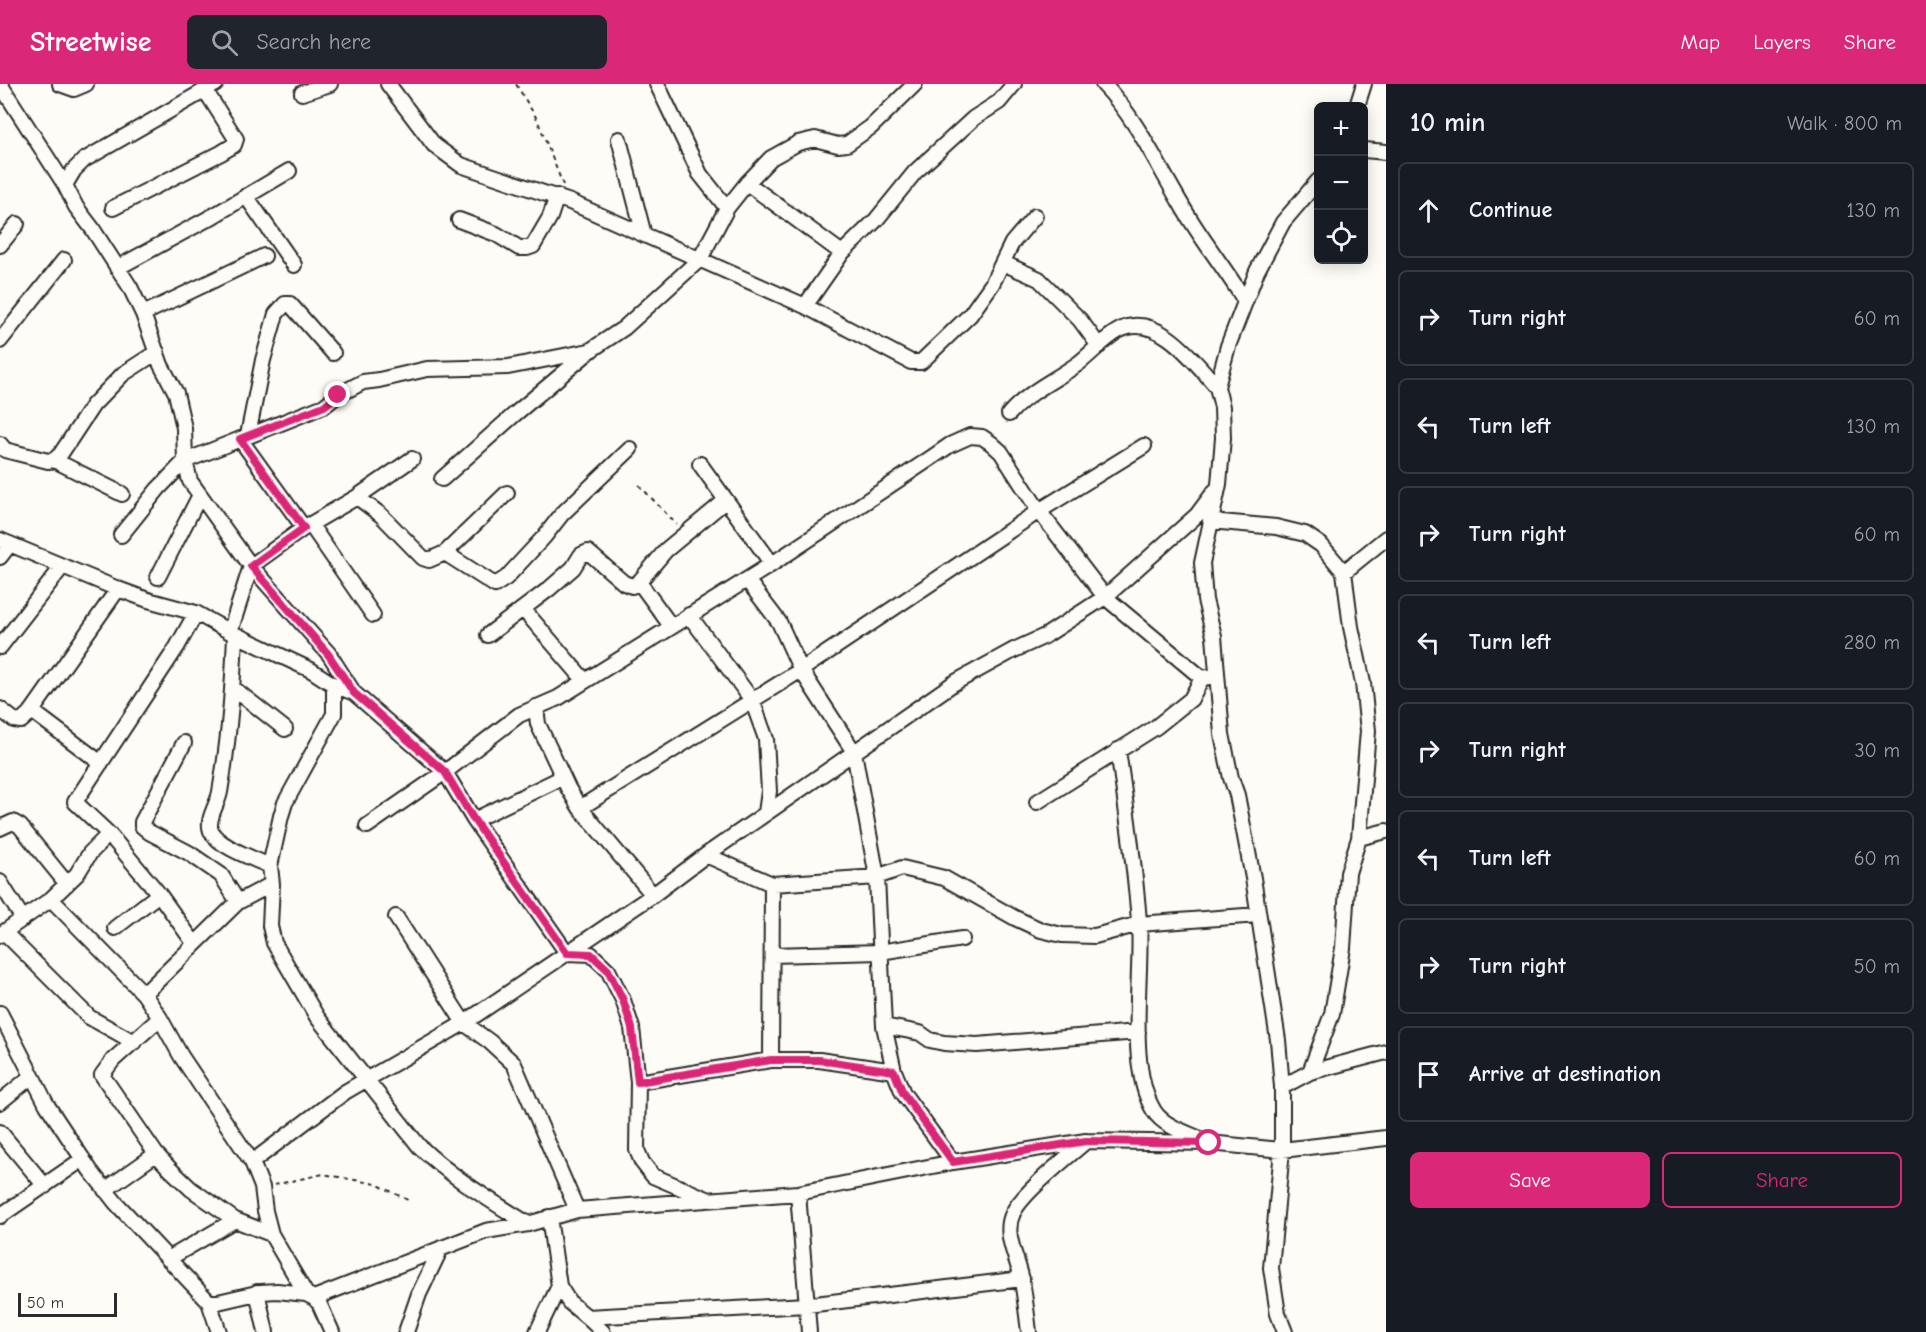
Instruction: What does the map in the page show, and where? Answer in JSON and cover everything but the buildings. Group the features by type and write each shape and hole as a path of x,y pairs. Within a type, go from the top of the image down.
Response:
{"street":[{"path":"0,84 65,185 76,207 130,287 143,314 161,365 176,393 184,428 184,461 190,481 251,566 328,654 354,693 445,772 474,820 567,953"},
{"path":"60,84 74,89 86,84"},
{"path":"302,93 330,84"},
{"path":"388,84 434,145 461,165 563,199 805,306 911,362 921,362 970,315 992,284 1012,243 1035,216"},
{"path":"657,84 700,174 727,208"},
{"path":"442,479 591,350 624,328 700,259 727,208 771,158 798,143 815,139 838,146 847,144 871,127 915,84"},
{"path":"805,306 842,253 876,220 915,172 974,118 999,102 1014,84"},
{"path":"1103,84 1113,95 1158,163 1182,206 1245,301"},
{"path":"1358,102 1364,84"},
{"path":"65,185 74,170 84,160 211,87 236,140 234,145 113,208"},
{"path":"619,139 644,235"},
{"path":"1368,150 1386,152"},
{"path":"117,268 289,171"},
{"path":"747,183 842,253"},
{"path":"1217,387 1228,346 1257,271 1283,222 1314,186"},
{"path":"246,196 294,265"},
{"path":"459,220 496,234 519,248 527,248 532,246 563,199"},
{"path":"0,245 17,224"},
{"path":"143,314 264,256"},
{"path":"0,341 64,260"},
{"path":"1003,262 1039,279 1080,320 1099,346"},
{"path":"333,353 307,320 290,304 285,304 276,314 244,437 373,615"},
{"path":"1009,414 1021,400 1078,363 1119,330 1138,325 1149,326 1183,348 1217,387 1222,407 1219,484 1202,562 1206,600 1214,636 1209,677 1243,824 1273,998 1282,1087 1282,1150 1270,1268 1278,1314 1285,1332"},
{"path":"121,535 184,461 324,406 338,395 363,382 427,369 508,367 591,350"},
{"path":"0,444 5,450 48,461 54,460 60,455 93,405 123,375 157,352"},
{"path":"367,826 445,772 519,715 558,698 772,564 950,445 970,436 982,437 1001,452 1040,511 1105,597 1209,677"},
{"path":"580,808 801,670 1040,511 1144,446"},
{"path":"445,552 495,585 506,578 562,514 630,448"},
{"path":"270,866 230,848 212,834 210,828 211,817 220,794 233,688 233,634 251,566 307,526 357,497 411,459"},
{"path":"54,460 122,494"},
{"path":"700,464 772,564"},
{"path":"252,1162 345,1092 464,1023 653,895 706,855 954,683 1045,636 1105,597 1197,515 1219,484"},
{"path":"357,497 381,515 423,558 429,560 445,552 507,493"},
{"path":"158,577 200,495"},
{"path":"488,635 565,575 573,568 581,555 588,552 624,583 632,586 639,582 666,550 725,501"},
{"path":"1210,521 1276,527 1305,534 1322,545 1344,572 1350,627 1363,683 1368,731 1359,838 1348,873 1343,948 1332,1014 1310,1072"},
{"path":"1344,572 1386,538"},
{"path":"0,557 5,542 118,589 196,613 233,634 311,670 334,685 354,693"},
{"path":"0,647 62,567"},
{"path":"747,580 778,622 801,670 854,752 878,877 884,1026 891,1048 894,1071 903,1093 953,1162"},
{"path":"639,582 671,626"},
{"path":"0,709 14,720 21,722 32,711 118,589"},
{"path":"523,609 585,681"},
{"path":"194,943 159,894 109,834 75,802 177,647 196,613"},
{"path":"689,615 752,700 766,739 770,791 766,813"},
{"path":"1037,802 1156,727 1191,699 1209,677"},
{"path":"334,685 334,714 285,803 270,866 272,884 270,926 274,943 317,1017 419,1146 432,1159 483,1196 528,1224"},
{"path":"233,688 285,729"},
{"path":"536,707 538,724 580,808 653,895"},
{"path":"32,711 101,763"},
{"path":"184,743 142,822 142,826 189,853 221,875 238,902"},
{"path":"1118,750 1139,924 1138,1032 1142,1081 1154,1111 1169,1124 1209,1143"},
{"path":"474,820 563,777"},
{"path":"0,828 13,822 20,826 67,884"},
{"path":"1359,838 1386,831"},
{"path":"109,834 90,854 77,874 51,899 2,934 89,1017 134,1042"},
{"path":"706,855 772,884 878,877 902,868 944,878 1015,918 1041,930 1062,934 1095,936 1139,924 1258,915"},
{"path":"0,882 23,919"},
{"path":"144,994 238,902 272,884"},
{"path":"771,1060 772,884"},
{"path":"115,928 159,894"},
{"path":"51,899 144,994 160,1018 182,1056 252,1162 262,1187 271,1234 310,1296 319,1303 333,1332"},
{"path":"396,917 464,1023 514,1064 577,1210"},
{"path":"772,955 880,952 962,939"},
{"path":"567,953 591,954 608,970 623,1000 632,1028 638,1082 636,1128 638,1150 642,1162 653,1176 709,1200"},
{"path":"0,1013 57,1122 105,1190 209,1302 219,1332"},
{"path":"160,1018 113,1060 102,1075 156,1154 191,1189 236,1220 271,1234"},
{"path":"884,1026 920,1033 930,1040 944,1043 977,1045 1138,1032"},
{"path":"1282,1087 1310,1072 1386,1052"},
{"path":"638,1082 771,1060 819,1060 894,1071"},
{"path":"0,1102 32,1076"},
{"path":"0,1132 45,1186"},
{"path":"209,1302 218,1302 257,1292 277,1291 310,1296 486,1231 528,1224 577,1210 798,1193 953,1162 1086,1141 1209,1143 1282,1150 1386,1138"},
{"path":"1029,1332 1022,1279 1011,1244 1012,1213 1029,1192 1086,1141"},
{"path":"105,1190 156,1154"},
{"path":"0,1216 83,1159"},
{"path":"798,1193 809,1332"},
{"path":"549,1217 560,1286 569,1302 603,1332"},
{"path":"168,1259 236,1220"},
{"path":"406,1332 419,1294 441,1248"},
{"path":"586,1317 807,1305 1022,1279"},
{"path":"537,1332 560,1286"},
{"path":"257,1292 266,1332"}],"path":[{"path":"516,84 537,119 563,199"},
{"path":"639,485 686,533"},
{"path":"262,1187 323,1174 376,1184 408,1200"}],"route":[{"path":"338,395 324,406 240,439 304,528 251,566 328,654 354,693 445,772 474,820 567,953 591,954 608,970 623,1000 632,1028 638,1082 771,1060 819,1060 894,1071 903,1093 953,1162 1086,1141 1209,1143"}]}
